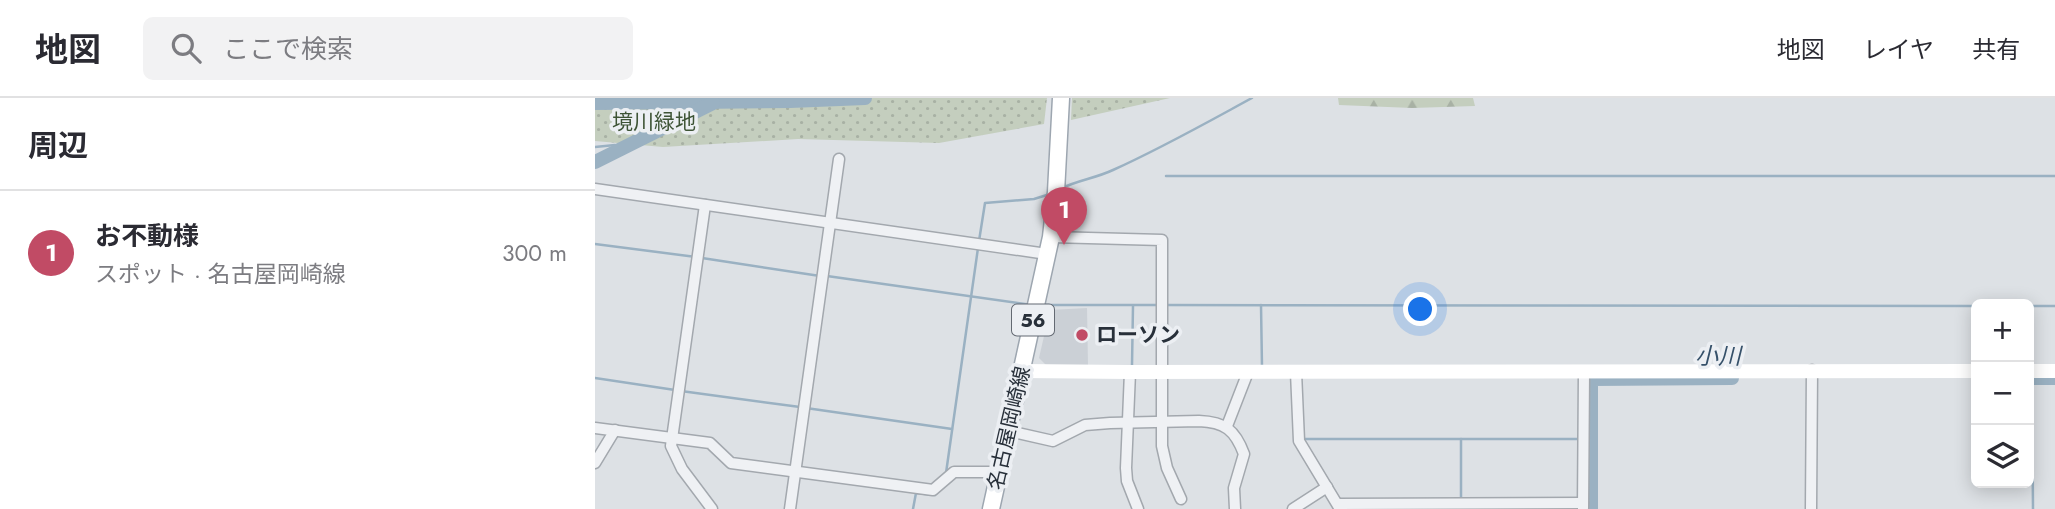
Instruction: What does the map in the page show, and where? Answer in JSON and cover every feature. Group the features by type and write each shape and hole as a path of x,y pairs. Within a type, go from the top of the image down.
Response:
{"main road":[{"name":"名古屋岡崎線","path":"991,509 1051,237 1061,98"}],"street":[{"path":"790,509 839,159"},
{"path":"595,189 1047,254"},
{"path":"705,205 671,446 682,469 712,509"},
{"path":"1051,237 1162,240 1163,452 1181,499"},
{"path":"1022,370 1971,371"},
{"path":"1811,509 1812,370"},
{"path":"2034,371 2055,371"},
{"path":"1130,372 1127,481 1138,509"},
{"path":"1227,426 1248,372"},
{"path":"1296,372 1299,441 1339,507 1583,506 1584,372"},
{"path":"1009,432 1053,441 1085,425 1214,421 1234,432 1244,454 1234,488 1235,509"},
{"path":"595,428 710,443 731,463 933,490 954,472 999,472"},
{"path":"595,463 615,430"},
{"path":"1293,509 1327,487"}],"shaded area":[{"path":"1087,308 1088,366 1047,366 1039,358 1050,310"}],"green space":[{"name":"境川緑地","path":"595,98 1047,98 1044,124 939,143 798,139 663,147 595,141"},
{"path":"1072,98 1170,98 1071,120"},
{"path":"1338,98 1473,98 1475,106 1412,108 1339,105"}],"waterway":[{"path":"790,98 795,101"},
{"path":"595,103 865,98"},
{"path":"1062,188 1131,162 1252,98"},
{"path":"595,162 713,103"},
{"path":"595,147 615,145 620,150"},
{"path":"1166,176 2055,176"},
{"path":"979,241 985,203 1034,199 1050,194"},
{"path":"595,244 696,257"},
{"path":"946,473 978,248"},
{"path":"702,258 820,276"},
{"path":"827,276 1032,305"},
{"path":"1042,305 1158,305"},
{"path":"1164,305 1971,306"},
{"path":"1261,305 1262,367"},
{"path":"1132,365 1133,306"},
{"path":"2034,306 2055,306"},
{"path":"595,378 675,390"},
{"name":"小川","path":"1591,509 1591,379 1732,378"},
{"name":"小川","path":"2034,378 2055,378"},
{"path":"681,391 800,407"},
{"path":"806,408 952,429"},
{"path":"2032,425 2033,509"},
{"path":"1304,439 1581,439"},
{"path":"1461,439 1461,502"},
{"path":"913,509 916,493 935,495 938,491"}],"place":[{"name":"お不動様","path":"1064,245"},
{"name":"ローソン","path":"1082,335"}]}
